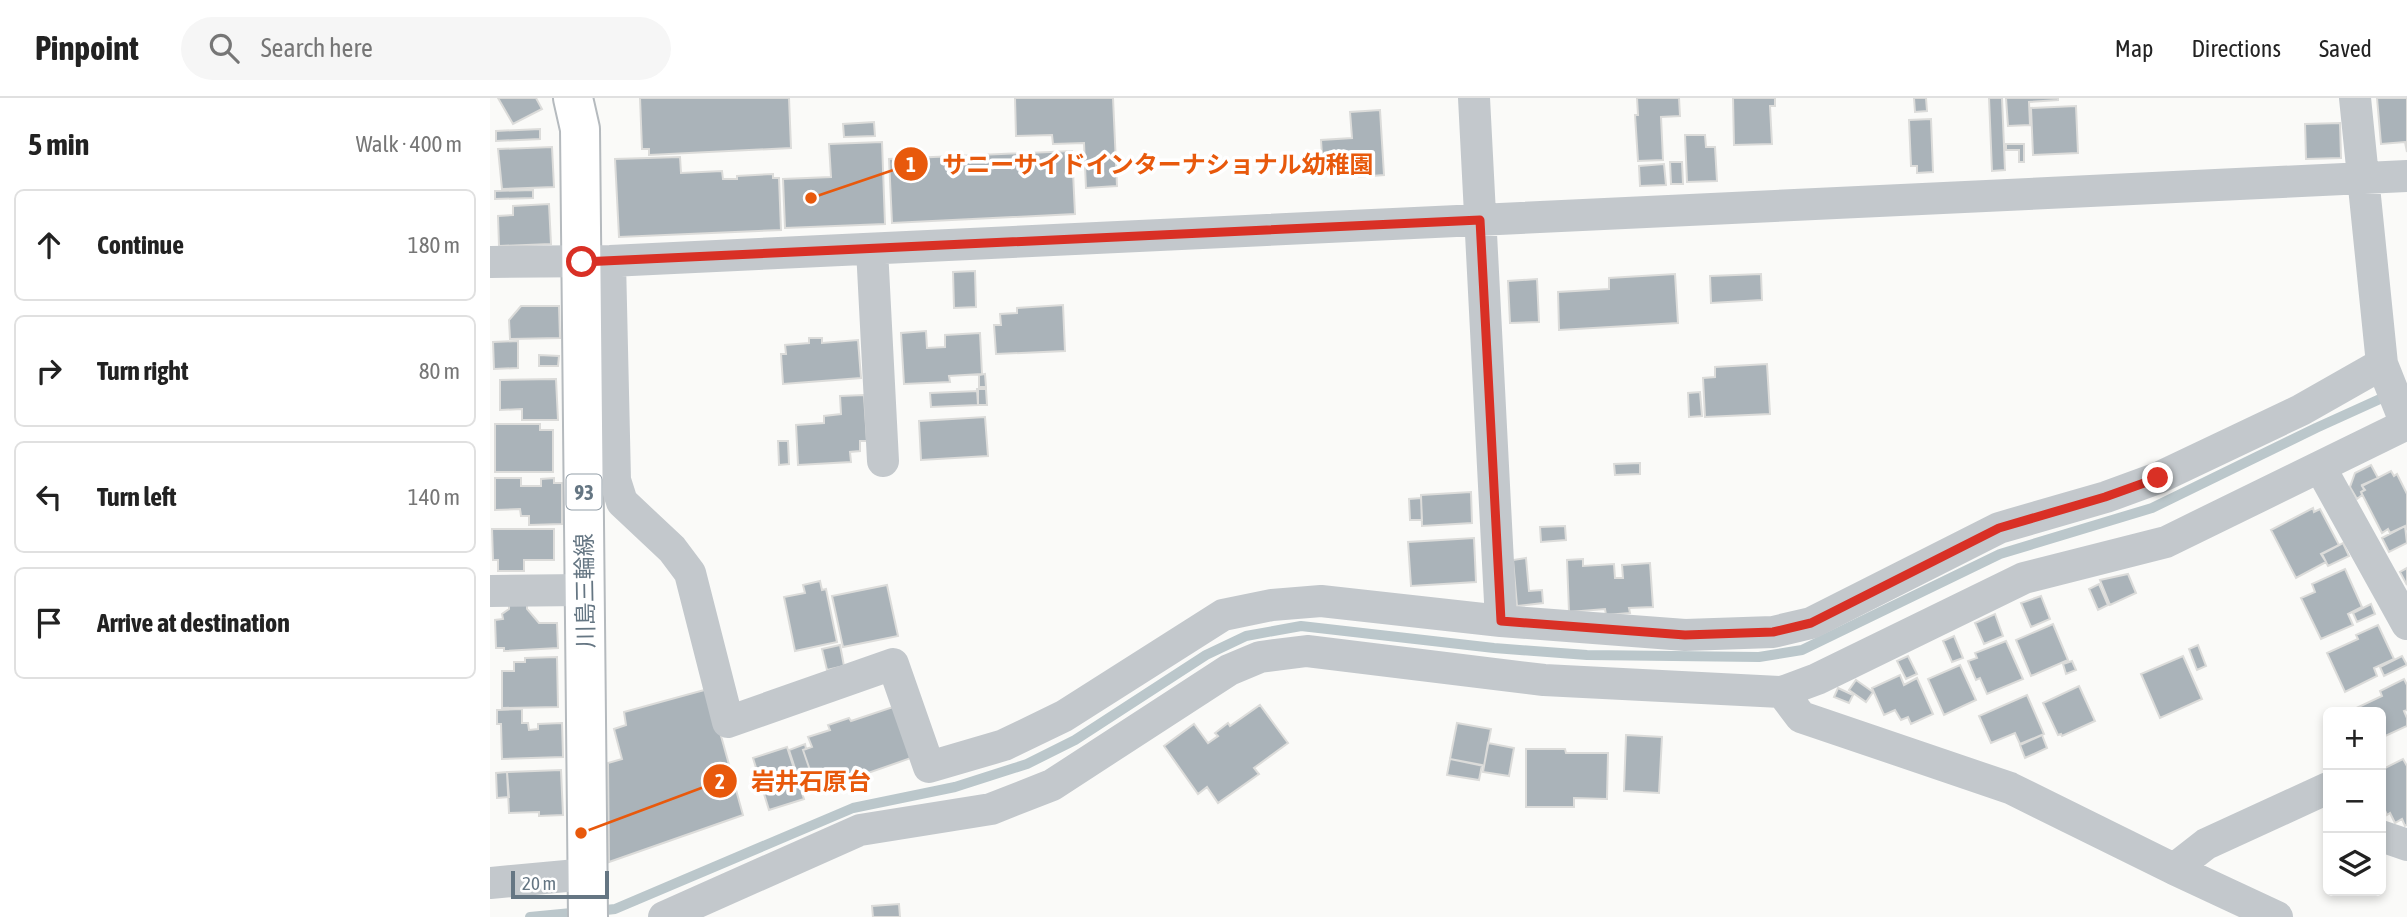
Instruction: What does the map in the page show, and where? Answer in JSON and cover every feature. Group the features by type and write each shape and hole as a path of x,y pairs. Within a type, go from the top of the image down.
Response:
{"main road":[{"name":"川島三輪線","path":"573,98 580,129 596,262 584,590 588,892"}],"street":[{"path":"1474,98 1501,621"},
{"path":"664,917 860,830 991,809 1052,785 1229,670 1260,657 1307,651 1544,680 1782,692 1817,679 2024,578 2166,542 2320,467 2404,419 2384,371 2355,98"},
{"path":"490,262 596,262 2407,176"},
{"path":"872,249 883,461"},
{"path":"596,262 615,480 622,502 672,550 690,573 728,722 893,664 929,767 1004,745 1064,716 1223,615 1272,604 1321,601 1501,621 1685,635 1773,632 1811,623 1999,528 2105,497 2158,478 2384,371"},
{"path":"2320,467 2407,624"},
{"path":"490,591 584,590"},
{"path":"1782,692 1801,717 2010,788 2277,917"},
{"path":"2174,869 2206,844 2323,790"},
{"path":"2386,838 2407,845"},
{"path":"490,883 588,892"}],"building":[{"path":"498,98 536,98 542,109 513,124"},
{"path":"640,98 789,98 791,148 649,155 649,149 642,149"},
{"path":"1015,98 1113,98 1117,186 1086,188 1084,143 1053,144 1052,135 1016,136"},
{"path":"1637,98 1679,98 1680,116 1661,117 1663,160 1638,161 1635,115 1638,115"},
{"path":"1733,98 1775,98 1775,106 1770,106 1772,144 1734,145"},
{"path":"1914,98 1926,98 1927,111 1915,112"},
{"path":"1989,98 2002,98 2005,170 1992,171"},
{"path":"2006,98 2058,100 2029,102 2030,125 2008,126"},
{"path":"2377,98 2407,98 2407,152 2405,142 2381,144"},
{"path":"2076,106 2078,153 2033,155 2031,108"},
{"path":"1380,110 1384,175 1359,177 1358,169 1323,171 1321,140 1352,138 1350,112"},
{"path":"1931,119 1933,172 1917,173 1917,166 1911,166 1909,120"},
{"path":"874,122 875,136 844,137 843,124"},
{"path":"2340,123 2341,158 2306,159 2305,124"},
{"path":"540,129 540,139 496,141 496,131"},
{"path":"1685,135 1705,135 1706,147 1715,147 1717,181 1687,182"},
{"path":"882,142 885,224 785,228 783,179 831,177 829,144"},
{"path":"2006,144 2024,144 2024,162 2019,162 2019,150 2006,150"},
{"path":"552,147 554,187 502,189 498,149"},
{"path":"1072,151 1075,214 892,223 889,159"},
{"path":"680,157 681,173 722,171 723,179 773,174 773,178 779,178 781,230 619,237 615,159"},
{"path":"1670,162 1682,162 1683,184 1671,184"},
{"path":"1664,164 1666,185 1640,186 1639,166"},
{"path":"533,190 533,198 495,199 495,191"},
{"path":"549,204 551,244 499,246 498,216 513,215 513,206"},
{"path":"975,271 976,307 954,308 953,272"},
{"path":"1675,274 1678,323 1559,330 1558,292 1609,289 1609,278"},
{"path":"1761,274 1762,300 1711,303 1710,276"},
{"path":"1537,279 1539,322 1510,323 1508,281"},
{"path":"1063,305 1065,351 996,354 994,325 1001,325 1000,314 1017,313 1017,308"},
{"path":"521,306 559,306 560,338 510,339 509,320"},
{"path":"926,331 927,348 945,347 945,335 980,333 982,374 949,376 950,382 904,384 901,333"},
{"path":"809,338 822,338 822,343 858,340 861,378 783,384 781,354 786,354 785,345 809,343"},
{"path":"518,341 518,368 494,369 493,342"},
{"path":"539,355 559,356 558,366 539,366"},
{"path":"1767,364 1770,414 1705,417 1703,378 1715,377 1715,367"},
{"path":"985,374 986,387 979,387 979,375"},
{"path":"556,379 558,420 522,420 522,409 500,410 500,380"},
{"path":"977,389 986,389 987,405 978,405"},
{"path":"978,391 978,405 931,407 930,393"},
{"path":"1700,392 1702,416 1689,417 1688,393"},
{"path":"864,395 867,441 860,441 860,451 850,452 851,462 798,465 796,425 824,423 824,416 841,414 840,396"},
{"path":"985,417 988,456 921,460 919,421"},
{"path":"495,424 540,424 540,430 553,430 553,472 495,472"},
{"path":"778,441 788,441 789,464 779,465"},
{"path":"1640,463 1640,474 1615,475 1614,464"},
{"path":"2371,465 2378,478 2362,485 2364,490 2357,499 2350,487 2355,473"},
{"path":"2391,471 2394,476 2397,474 2407,494 2407,529 2405,526 2390,533 2388,529 2382,533 2361,492 2365,490 2362,486"},
{"path":"495,478 521,478 521,486 541,486 541,479 554,478 554,483 562,483 562,524 529,525 529,516 521,516 520,509 495,510"},
{"path":"1471,492 1472,523 1422,526 1421,495"},
{"path":"1421,498 1422,520 1410,520 1409,499"},
{"path":"2313,508 2314,512 2320,509 2339,545 2321,554 2326,562 2296,578 2271,530"},
{"path":"1565,526 1566,540 1541,542 1540,527"},
{"path":"2405,526 2407,543 2389,552 2382,538"},
{"path":"492,529 554,529 554,560 524,560 524,571 498,571 498,560 493,560"},
{"path":"1474,538 1476,582 1411,586 1408,542"},
{"path":"2343,543 2349,556 2328,566 2322,554"},
{"path":"1526,558 1529,591 1542,590 1543,603 1517,606 1513,560"},
{"path":"1583,559 1583,566 1614,564 1615,578 1623,578 1622,565 1650,563 1653,607 1629,608 1630,613 1606,615 1605,609 1569,612 1567,560"},
{"path":"2407,568 2407,585 2400,572"},
{"path":"2345,569 2362,607 2348,614 2353,625 2321,639 2301,598 2315,592 2312,584"},
{"path":"2128,574 2136,593 2110,605 2100,580"},
{"path":"820,581 822,590 826,589 837,642 795,651 784,597 805,593 803,585"},
{"path":"2099,584 2108,605 2098,610 2089,589"},
{"path":"887,585 898,636 843,647 832,596"},
{"path":"2041,596 2050,619 2031,627 2021,603"},
{"path":"509,604 527,604 527,609 539,623 557,623 558,648 504,651 504,648 496,648 495,620 503,619 502,614 509,609"},
{"path":"2371,604 2375,614 2357,622 2353,613"},
{"path":"1995,614 2003,636 1984,644 1975,623"},
{"path":"2053,624 2068,660 2031,676 2016,640"},
{"path":"2378,625 2394,659 2374,668 2377,676 2345,692 2327,653 2358,639 2356,635"},
{"path":"1954,636 1963,658 1952,662 1943,641"},
{"path":"2006,641 2023,679 1987,694 1980,678 1976,680 1968,661 1977,658 1975,653"},
{"path":"840,645 844,666 827,670 822,649"},
{"path":"2198,645 2206,666 2197,670 2189,649"},
{"path":"1908,656 1917,674 1906,679 1897,661"},
{"path":"2183,656 2202,699 2160,718 2141,674"},
{"path":"2402,656 2407,665 2384,676 2380,667"},
{"path":"557,657 558,707 502,708 502,671 514,671 514,662 525,662 525,658"},
{"path":"2072,661 2076,670 2066,674 2063,664"},
{"path":"1960,665 1976,700 1944,715 1928,679"},
{"path":"1900,675 1904,685 1917,678 1933,714 1911,724 1908,717 1901,720 1895,710 1884,715 1872,688"},
{"path":"2404,679 2407,685 2407,710 2404,711 2407,726 2386,736 2386,707 2359,707 2382,696 2380,691"},
{"path":"1856,680 1873,692 1866,702 1849,690"},
{"path":"2079,686 2095,721 2062,736 2058,735 2043,703"},
{"path":"1838,688 1853,695 1849,703 1834,697"},
{"path":"708,689 743,815 609,862 608,763 622,759 614,729 626,725 624,712"},
{"path":"2027,695 2044,734 2020,744 2015,733 1991,743 1979,716"},
{"path":"1260,705 1288,743 1254,768 1259,774 1218,803 1207,787 1198,794 1164,746 1194,724 1208,743 1218,736 1215,733 1228,723 1230,726"},
{"path":"893,707 911,758 825,788 820,773 812,776 803,750 812,747 808,737 830,730 828,725 849,718 851,721"},
{"path":"522,709 522,723 528,723 529,730 538,729 538,724 562,723 563,757 502,759 501,724 497,724 497,710"},
{"path":"1457,723 1491,729 1484,766 1450,759"},
{"path":"1626,735 1662,737 1659,793 1624,791"},
{"path":"2042,735 2047,748 2025,758 2020,745"},
{"path":"1488,743 1514,748 1509,776 1483,772"},
{"path":"805,744 806,749 803,750 812,776 820,773 822,780 801,787 789,750"},
{"path":"787,747 804,799 769,810 753,758"},
{"path":"1526,749 1608,753 1607,799 1574,798 1574,807 1526,807"},
{"path":"1450,759 1482,765 1479,780 1447,775"},
{"path":"2403,759 2407,766 2405,826 2402,819 2395,823 2390,813 2387,815 2386,813 2386,768"},
{"path":"561,770 563,815 539,816 539,812 509,813 507,772"},
{"path":"507,772 509,797 497,798 496,773"},
{"path":"899,904 900,917 873,917 872,906"}],"waterway":[{"path":"597,911 615,909 853,808 955,787 1027,764 1075,740 1206,655 1246,636 1301,626 1494,648 1587,655 1759,657 1802,650 2000,554 2152,508 2391,394"},
{"path":"530,917 582,912"}],"place":[{"name":"サニーサイドインターナショナル幼稚園","path":"811,198"},
{"name":"岩井石原台","path":"581,833"}],"route":[{"path":"582,262 1480,220 1501,621 1685,635 1773,632 1811,623 1999,528 2105,497 2158,478"}]}
